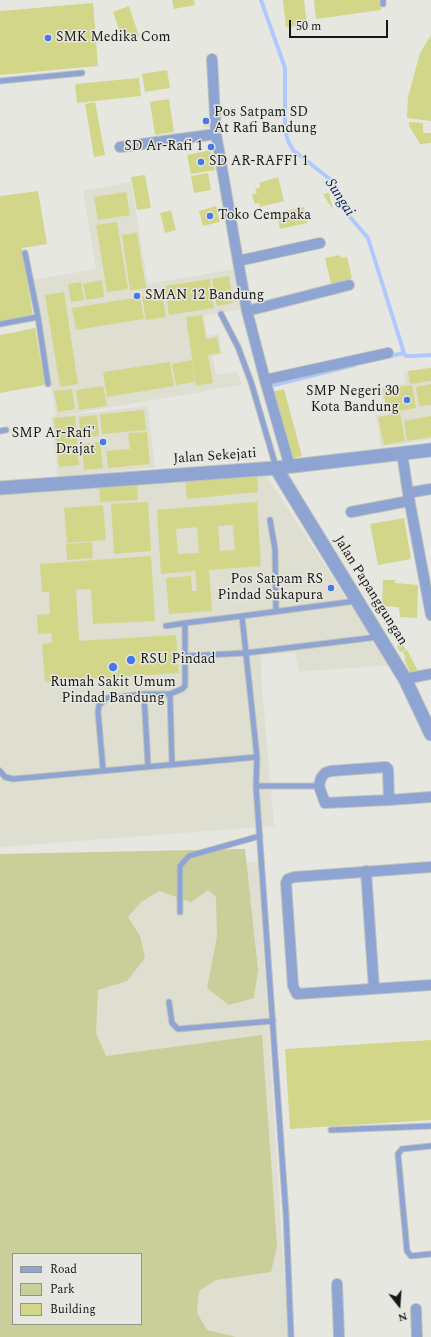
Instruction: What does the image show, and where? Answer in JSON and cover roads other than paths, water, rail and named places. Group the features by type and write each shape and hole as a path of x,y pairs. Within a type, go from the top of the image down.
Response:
{"street":[{"path":"212,59 216,134 238,261 248,311 265,380 290,467"},
{"path":"120,147 216,134"},
{"path":"238,261 320,243"},
{"path":"248,311 349,285"},
{"path":"265,380 388,353"},
{"name":"Jalan Sekejati","path":"0,488 290,467 402,452 431,450"},
{"path":"402,452 431,615"},
{"name":"Jalan Papanggungan","path":"276,468 405,679 431,734"},
{"path":"350,512 409,497 431,489"},
{"path":"405,679 431,674"},
{"path":"389,800 388,769 384,766 329,771 321,778 319,786 326,803 389,800 431,797"},
{"path":"431,867 291,878 287,880 293,986 295,992 304,994 431,986"},
{"path":"366,872 374,989"},
{"path":"337,1284 339,1337"},
{"path":"416,1309 417,1337"}],"lane":[{"path":"0,81 82,72"},
{"path":"25,253 38,317 48,384"},
{"path":"221,314 238,347 251,382 276,468"},
{"path":"0,324 38,317"},
{"path":"0,431 6,430"},
{"path":"270,520 275,549 276,611"},
{"path":"166,626 356,601"},
{"path":"242,616 257,757 256,786 286,1214 291,1337"},
{"path":"103,770 98,712 99,705 107,698 144,694 170,694 182,690 185,686 186,656 184,623"},
{"path":"186,656 246,653 379,637"},
{"path":"144,694 148,766"},
{"path":"170,694 172,764"},
{"path":"0,771 5,777 13,779 257,757"},
{"path":"256,786 319,786"},
{"path":"180,912 180,866 189,856 260,836"},
{"path":"169,1002 172,1023 178,1029 273,1021"},
{"path":"331,1130 431,1126"},
{"path":"431,1146 402,1149 398,1154 407,1251 412,1256 431,1254"}],"waterway":[{"name":"Sungai","path":"261,0 285,68 285,130 288,141 293,150 331,180 334,191 344,210 368,238 406,356 431,355"},
{"path":"386,357 404,353"},
{"path":"270,386 355,365"}],"place":[{"name":"SMK Medika Com","path":"48,38"},
{"name":"Pos Satpam SD At Rafi Bandung","path":"206,121"},
{"name":"SD Ar-Rafi 1","path":"211,147"},
{"name":"SD AR-RAFFI 1","path":"201,162"},
{"name":"Toko Cempaka","path":"210,216"},
{"name":"SMAN 12 Bandung","path":"137,296"},
{"name":"SMP Negeri 30 Kota Bandung","path":"407,400"},
{"name":"SMP Ar-Rafi' Drajat","path":"103,442"},
{"name":"Pos Satpam RS Pindad Sukapura","path":"331,588"},
{"name":"RSU Pindad","path":"131,660"},
{"name":"Rumah Sakit Umum Pindad Bandung","path":"113,667"}]}
